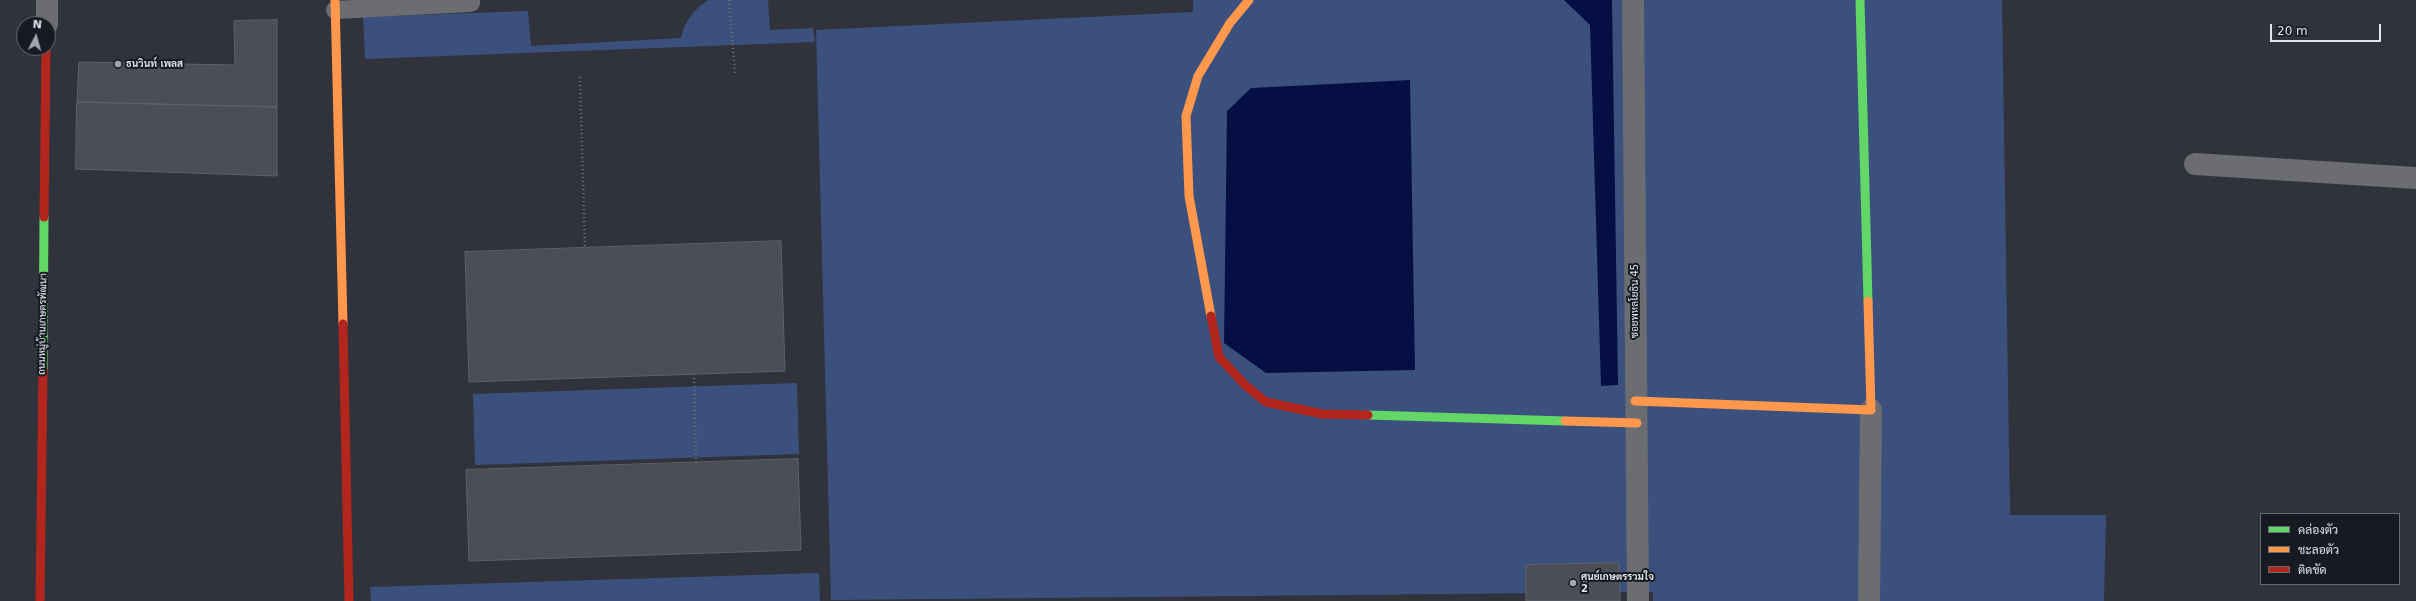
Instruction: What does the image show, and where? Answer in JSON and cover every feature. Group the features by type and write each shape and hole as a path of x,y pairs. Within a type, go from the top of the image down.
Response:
{"street":[{"path":"47,0 47,16"},
{"path":"1249,0 1230,22 1198,76 1186,116 1189,196 1219,357 1245,385 1266,402 1322,414 1637,423"},
{"name":"ซอยพหลโยธิน 45","path":"1633,0 1635,401 1637,423 1638,601"},
{"path":"1860,0 1871,410 1869,601"},
{"path":"335,5 349,601"},
{"name":"ถนนหมู่บ้านเกษตรพัฒนา","path":"40,601 46,56"},
{"path":"2195,164 2416,178"},
{"path":"1635,401 1871,410"}],"lane":[{"path":"335,5 471,3 471,0"}],"path":[{"path":"729,0 734,73"},
{"path":"580,77 585,248"},
{"path":"694,374 696,463"}],"shaded area":[{"path":"708,0 768,0 770,30 813,28 815,42 365,59 363,17 528,11 531,46 681,38 690,16"},
{"path":"1193,0 2002,0 2010,515 2106,515 2104,601 1653,601 1653,592 831,600 816,30 1193,12"},
{"path":"1564,0 1612,0 1618,385 1601,386 1590,25"},
{"path":"1410,80 1415,370 1266,373 1224,343 1227,111 1251,88"},
{"path":"797,383 799,454 475,465 473,394"},
{"path":"819,573 820,601 371,601 370,587"}],"building":[{"name":"ธนวินท์ เพลส","path":"277,20 277,107 77,102 79,62 235,65 234,21"},
{"path":"77,102 277,107 277,176 76,169"},
{"path":"781,241 785,371 469,382 465,252"},
{"path":"798,459 801,550 469,561 466,470"},
{"name":"ศูนย์เกษตรรวมใจ 2","path":"1619,563 1620,601 1526,601 1526,565"}],"traffic: fast":[{"path":"1860,0 1868,301"},
{"path":"43,370 44,217"},
{"path":"1368,415 1565,421"}],"traffic: slow":[{"path":"335,0 343,324"},
{"path":"1211,316 1189,196 1186,116 1198,76 1230,23 1249,0"},
{"path":"1635,401 1871,410 1868,301"},
{"path":"1565,421 1637,423"}],"traffic: jam":[{"path":"44,217 46,56"},
{"path":"1211,316 1219,357 1245,385 1266,402 1322,414 1368,415"},
{"path":"343,324 349,601"},
{"path":"40,601 43,370"}],"place":[{"name":"ธนวินท์ เพลส","path":"118,64"},
{"name":"ศูนย์เกษตรรวมใจ 2","path":"1573,583"}]}
